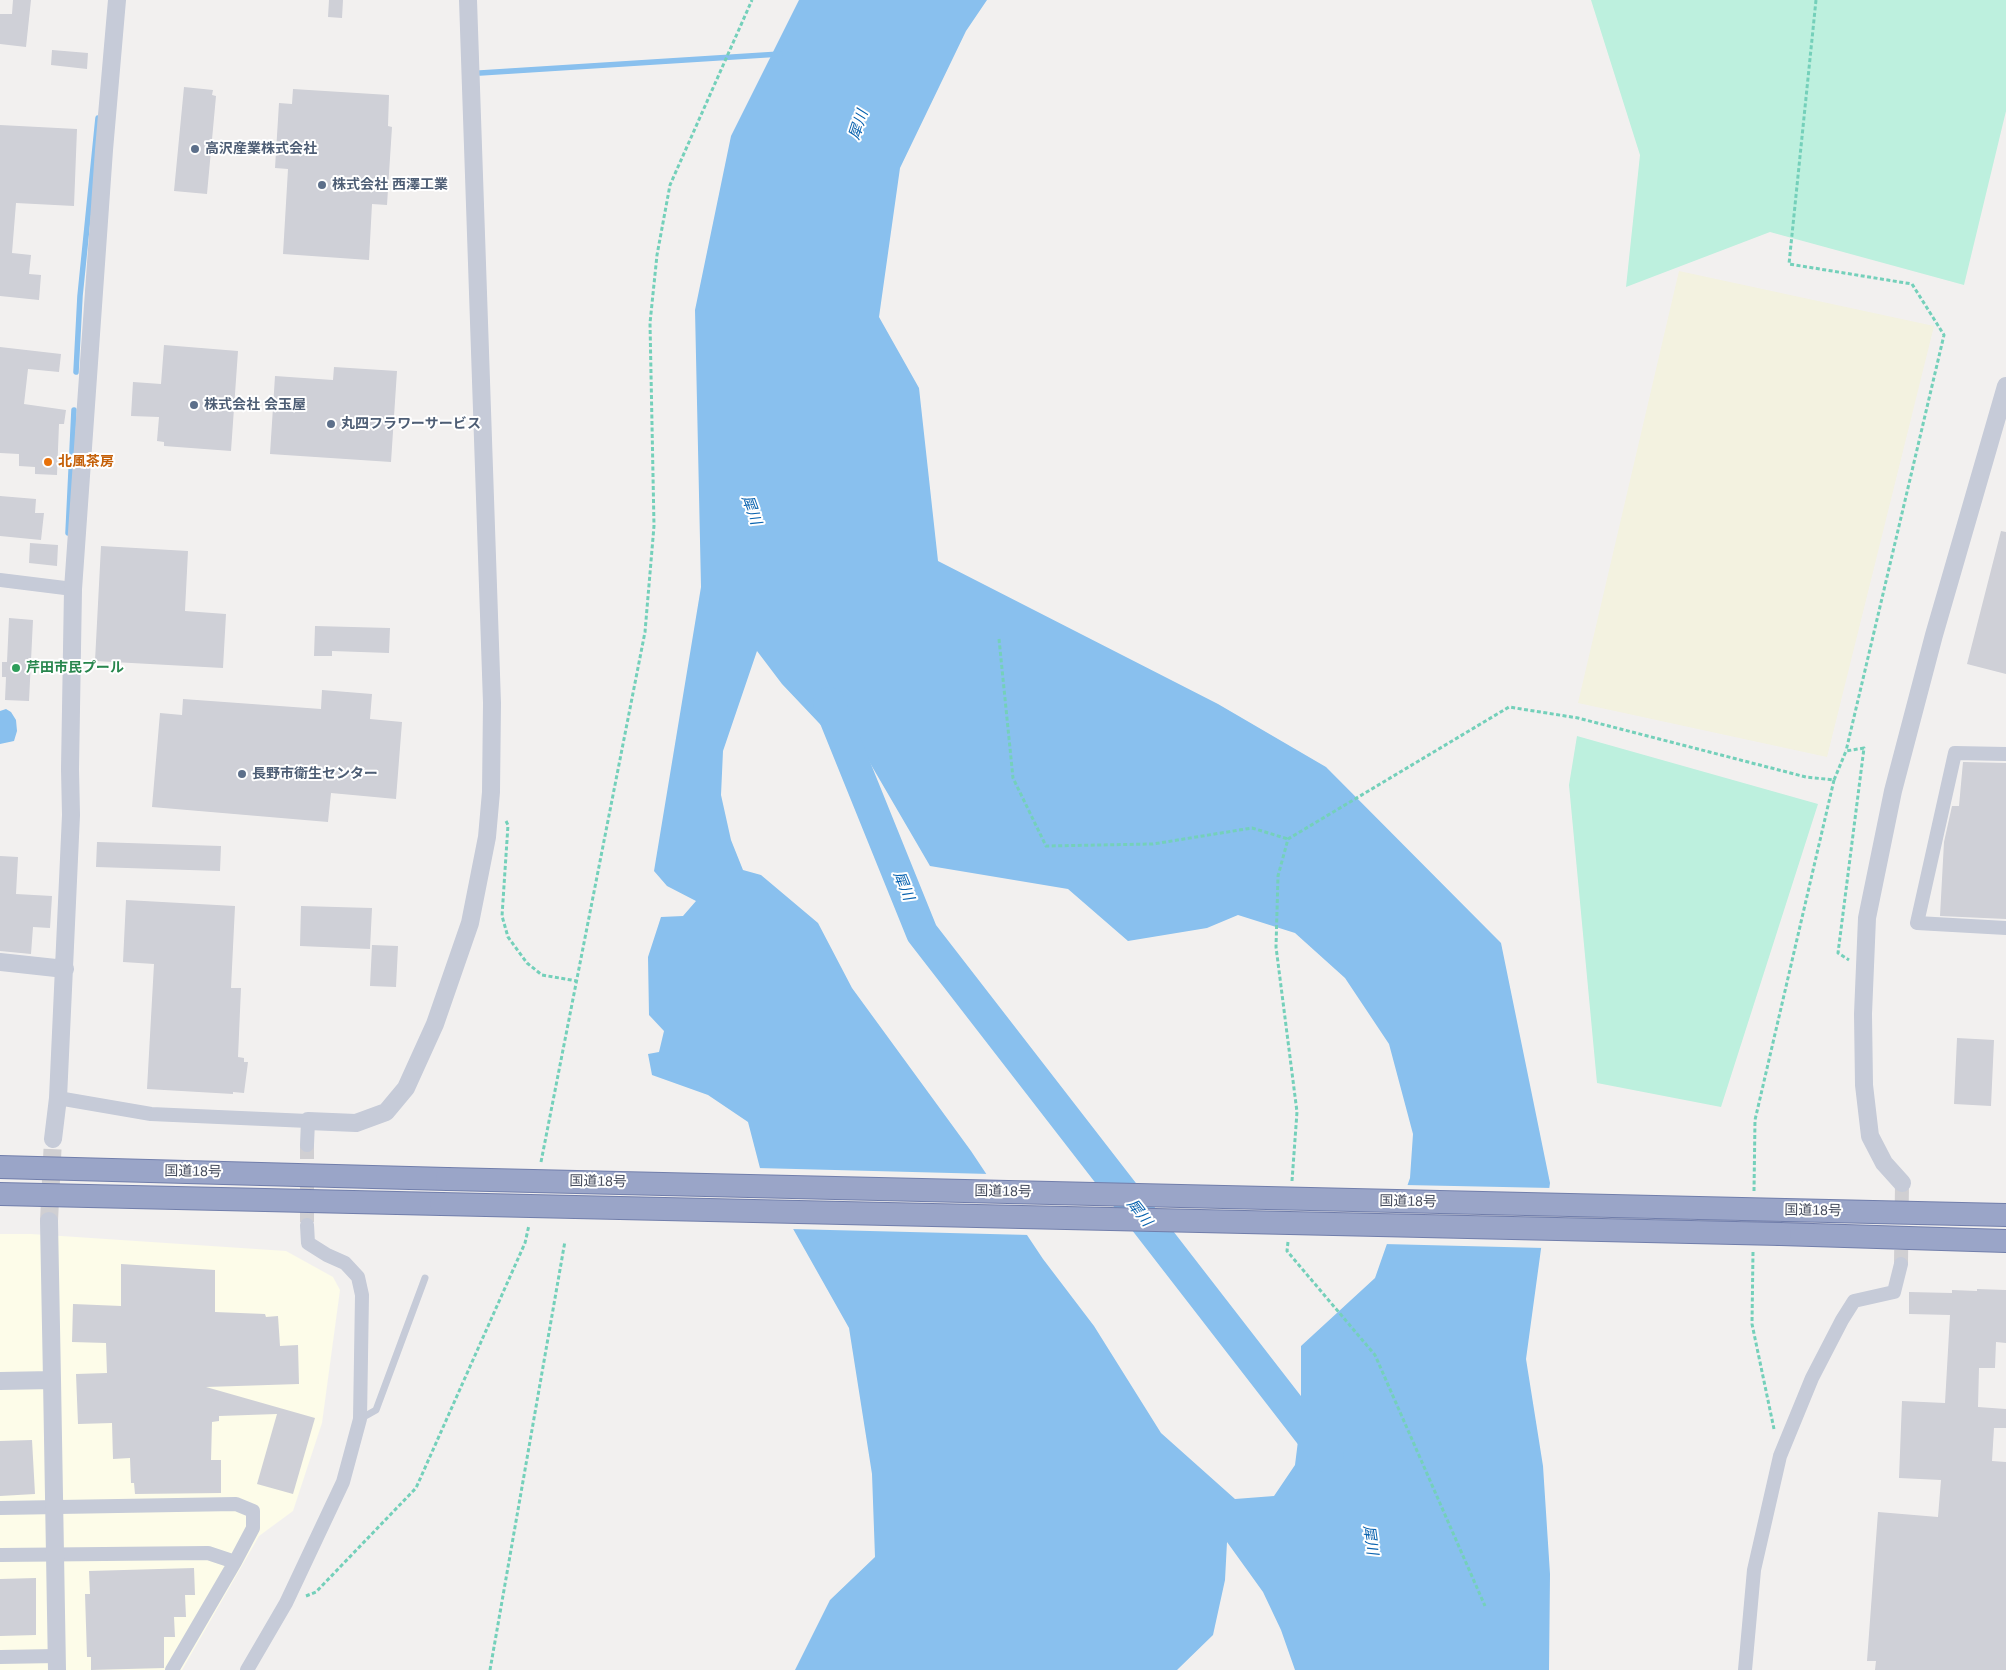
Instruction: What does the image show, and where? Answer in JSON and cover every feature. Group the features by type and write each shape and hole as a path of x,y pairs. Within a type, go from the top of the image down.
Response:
{"highway":[{"name":"国道18号","path":"0,1167 447,1179 2006,1214"},
{"name":"国道18号","path":"0,1194 1780,1234 2006,1241"}],"street":[{"path":"53,1139 58,1098 72,815 70,769 73,589 104,150 117,0"},
{"path":"58,1098 151,1114 356,1123 386,1112 406,1088 435,1024 470,923 487,836 491,792 492,703 468,0"},
{"path":"1902,1183 1884,1162 1870,1136 1864,1085 1867,918 1893,791 1934,636 2006,386"},
{"path":"0,580 73,589"},
{"path":"2006,754 1955,753 1917,923 2006,928"},
{"path":"0,962 65,969"},
{"path":"307,1145 308,1120"},
{"path":"0,1657 56,1663 49,1221"},
{"path":"247,1670 286,1603 343,1482 360,1419 362,1295 358,1277 345,1263 327,1255 308,1243 307,1226"},
{"path":"1745,1670 1754,1570 1780,1456 1812,1378 1842,1320 1854,1301 1894,1292 1901,1264"},
{"path":"0,1381 52,1380"},
{"path":"0,1508 236,1504 253,1511 253,1528 172,1670"},
{"path":"0,1555 208,1552 235,1562"}],"lane":[{"path":"360,1419 376,1410 426,1278"}],"path":[{"path":"541,1165 645,632 654,526 650,323 657,254 670,185 752,0"},
{"path":"1754,1198 1755,1120 1834,780 1846,750 1944,334 1912,284 1789,264 1816,0"},
{"path":"999,639 1013,778 1046,846 1153,844 1252,828 1288,838 1509,707 1578,718 1806,777 1834,780"},
{"path":"1846,750 1864,748 1838,953 1865,972"},
{"path":"491,792 508,825 502,916 508,937 528,963 542,975 577,981"},
{"path":"286,1603 316,1592 416,1488 525,1242 529,1223"},
{"path":"490,1670 565,1241"},
{"path":"1753,1246 1752,1324 1780,1456"}],"shaded area":[{"path":"0,1234 31,1234 286,1251 333,1277 340,1290 322,1423 293,1511 259,1536 182,1670 0,1670"}],"green space":[{"path":"1591,0 2006,0 2006,111 1964,285 1770,232 1626,287 1640,155"},
{"path":"1577,736 1818,804 1721,1107 1597,1083 1569,785"}],"sand":[{"path":"1679,271 1934,326 1827,757 1578,703"}],"water":[{"path":"799,0 987,0 966,31 900,168 879,317 919,388 938,561 1218,704 1326,767 1501,943 1550,1183 1526,1359 1543,1466 1550,1574 1549,1670 1295,1670 1281,1630 1263,1592 1227,1542 1225,1580 1213,1635 1177,1670 795,1670 830,1600 875,1557 872,1474 849,1328 761,1172 748,1122 708,1095 652,1075 648,1054 659,1052 664,1031 649,1015 648,957 661,917 683,916 696,901 667,886 654,871 701,587 695,310 731,136","holes":["757,651 782,684 836,741 863,751 930,866 1068,889 1128,941 1207,928 1238,915 1295,933 1345,978 1389,1044 1413,1134 1410,1178 1375,1278 1301,1346 1301,1417 1295,1465 1274,1496 1235,1499 1161,1433 1094,1326 1043,1259 971,1151 852,988 818,923 761,875 743,870 731,840 721,795 723,751"]},
{"path":"6,709 11,712 16,720 17,731 14,741 0,744 0,711"}],"pier":[{"path":"757,1168 990,1174 1030,1235 790,1229"},
{"path":"1405,1185 1552,1188 1544,1248 1384,1244"}],"building":[{"path":"13,0 31,0 26,47 0,44 0,14 12,14"},
{"path":"329,0 343,0 342,18 328,17"},
{"path":"52,50 88,53 87,69 51,65"},
{"path":"184,87 213,90 212,95 216,96 207,194 174,191"},
{"path":"293,89 389,95 388,126 392,127 387,205 372,204 369,260 283,254 288,169 275,168 279,103 292,104"},
{"path":"0,125 77,129 74,206 16,203 12,253 31,255 29,274 41,275 39,300 0,296"},
{"path":"164,345 238,351 231,451 164,446 164,442 157,441 159,417 131,416 133,382 161,384"},
{"path":"0,347 61,354 59,372 28,369 24,404 66,410 64,424 59,424 57,475 35,474 35,467 19,466 19,454 0,453"},
{"path":"334,367 397,371 391,462 270,454 275,376 333,380"},
{"path":"0,496 36,499 35,513 44,513 41,540 0,536"},
{"path":"2001,531 2006,532 2006,674 1967,664"},
{"path":"30,543 58,545 57,566 29,563"},
{"path":"101,546 188,551 185,611 226,614 223,668 95,661"},
{"path":"9,618 33,620 29,701 5,700 6,677 2,677 2,662 7,662"},
{"path":"315,626 390,628 389,653 332,651 332,656 314,656"},
{"path":"322,690 372,694 370,719 402,722 396,799 331,793 328,822 152,807 160,713 182,715 183,699 321,709"},
{"path":"1963,762 2006,763 2006,919 1940,916 1944,842 1952,806 1959,806"},
{"path":"97,842 221,846 220,871 96,867"},
{"path":"0,856 18,857 16,894 52,896 50,928 33,927 31,954 0,951"},
{"path":"126,900 235,906 231,988 241,988 238,1057 244,1058 244,1062 248,1062 244,1093 147,1089 154,964 123,962"},
{"path":"301,906 372,908 370,949 300,946"},
{"path":"372,945 398,946 396,987 370,986"},
{"path":"1957,1038 1994,1040 1991,1106 1954,1104"},
{"path":"121,1264 215,1270 215,1312 265,1314 266,1317 278,1316 280,1346 298,1345 299,1384 206,1387 315,1418 293,1494 257,1484 277,1414 219,1416 219,1421 212,1422 211,1460 221,1460 221,1493 135,1494 134,1483 131,1483 130,1458 113,1459 112,1423 78,1424 76,1374 107,1373 106,1343 72,1342 73,1304 121,1306"},
{"path":"1977,1289 2006,1290 2006,1343 1996,1342 1995,1368 1979,1368 1978,1407 2006,1409 2006,1428 1994,1428 1992,1461 2006,1462 2006,1670 1875,1670 1876,1661 1867,1661 1878,1512 1938,1517 1941,1480 1899,1478 1902,1401 1945,1403 1950,1315 1909,1314 1909,1292 1952,1293 1952,1290 1977,1291"},
{"path":"32,1440 35,1494 0,1496 0,1441"},
{"path":"194,1568 195,1595 185,1595 186,1617 174,1617 175,1637 164,1637 164,1668 91,1670 91,1657 87,1657 85,1594 90,1594 89,1571"},
{"path":"36,1578 36,1635 0,1636 0,1579"}],"waterway":[{"path":"480,73 780,54"},
{"path":"76,372 80,296 98,118"},
{"path":"68,533 74,410"},
{"name":"犀川","path":"829,703 922,933 1328,1457"}],"tunnel":[{"path":"49,1221 53,1139"},
{"path":"307,1145 307,1225"},
{"path":"1901,1264 1902,1183"}],"place":[{"name":"高沢産業株式会社","path":"195,149"},
{"name":"株式会社 西澤工業","path":"322,185"},
{"name":"株式会社 会玉屋","path":"194,405"},
{"name":"丸四フラワーサービス","path":"331,424"},
{"name":"北風茶房","path":"48,462"},
{"name":"芹田市民プール","path":"16,668"},
{"name":"長野市衛生センター","path":"242,774"}]}
